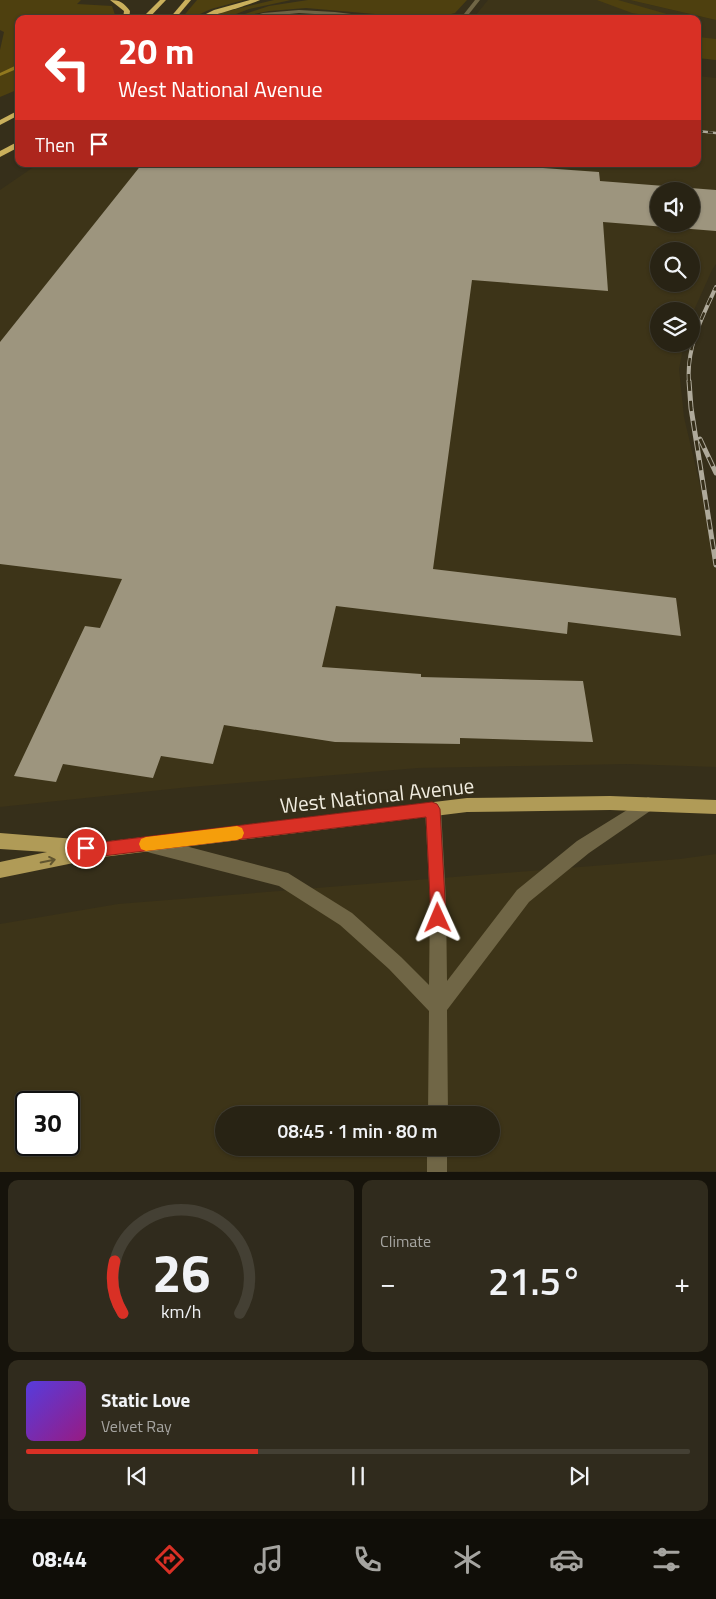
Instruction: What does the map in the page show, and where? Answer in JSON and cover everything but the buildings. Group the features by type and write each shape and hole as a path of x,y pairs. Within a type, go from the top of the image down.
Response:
{"highway":[{"path":"113,0 124,7 127,11 126,15"},
{"path":"148,15 163,0"},
{"path":"175,15 188,0"},
{"path":"208,15 221,9 257,0"},
{"path":"0,124 15,114"},
{"path":"0,155 15,146"}],"main road":[{"name":"West National Avenue","path":"0,870 103,849 467,805 648,804 716,807"},
{"name":"West National Avenue","path":"0,841 103,849"}],"street":[{"path":"465,15 478,0"},
{"path":"262,15 306,11 348,15"},
{"path":"438,1007 530,889 582,847 648,804"},
{"path":"432,809 438,901 438,1106"},
{"path":"147,844 282,879 346,920 396,963 438,1007"},
{"path":"437,1172 438,1156"}],"shaded area":[{"path":"0,0 81,0 77,4 112,6 115,15 15,15 15,91 0,97 0,50 4,32 0,30"},
{"path":"197,0 244,0 211,9 198,15 184,15"},
{"path":"274,0 291,0 249,9 233,15 219,15 220,13"},
{"path":"308,0 467,0 455,13 447,15 386,15 306,8 242,15 269,6"},
{"path":"488,0 630,0 694,15 476,15"},
{"path":"597,0 618,0 670,15 645,15 632,13"},
{"path":"630,0 716,0 716,20"},
{"path":"701,17 716,20 716,60 701,58"},
{"path":"701,37 716,39 716,60 701,58"},
{"path":"701,76 716,78 716,264 698,302 650,302 650,352 682,352 679,369 684,417 716,554 716,767 628,764 418,768 190,787 0,807 0,190 34,167 701,167"},
{"path":"716,854 716,1171 0,1172 0,924 118,904 680,859"}],"waterway":[{"path":"0,75 15,68"}],"railway":[{"path":"701,131 716,133"},
{"path":"689,381 690,357 696,333 716,287"},
{"path":"689,381 691,408 716,565"},
{"path":"700,439 716,473"}],"slow traffic":[{"path":"146,844 237,833"}],"route":[{"path":"86,848 103,849 432,809 438,918"}]}
